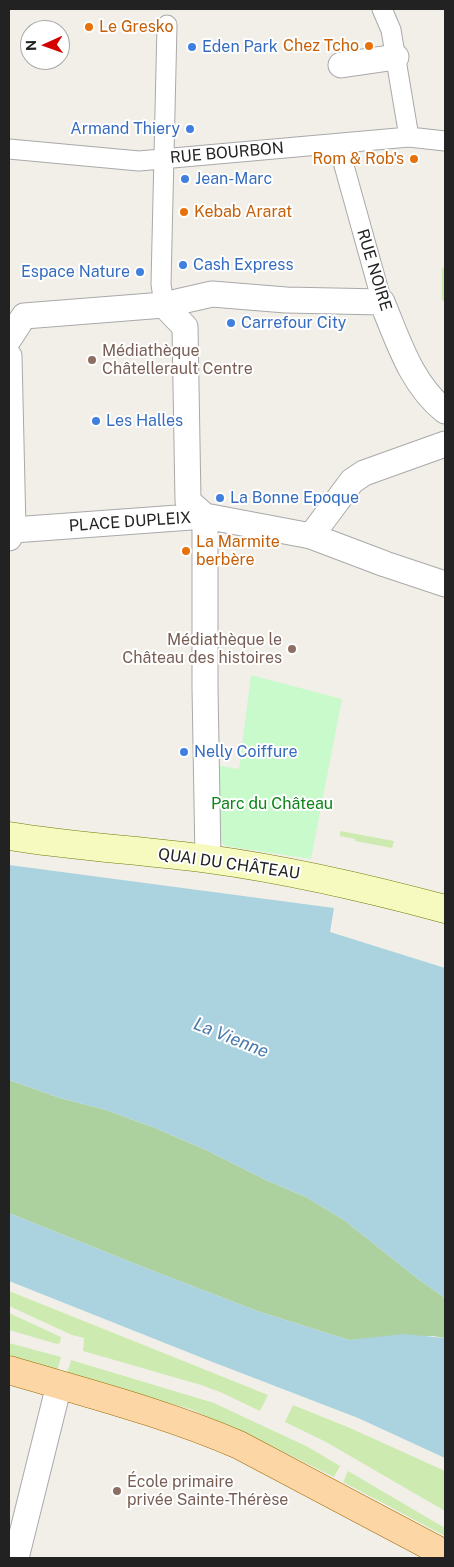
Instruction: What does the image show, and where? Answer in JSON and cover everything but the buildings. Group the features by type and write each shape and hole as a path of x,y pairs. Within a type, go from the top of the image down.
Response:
{"main road":[{"name":"QUAI DU CHÂTEAU","path":"9,836 39,841 208,859 317,877 445,909"},
{"path":"9,1370 170,1418 230,1441 445,1554"}],"street":[{"path":"382,9 391,30 409,137"},
{"path":"164,305 161,284 167,25"},
{"path":"341,65 396,57"},
{"name":"RUE BOURBON","path":"9,149 138,161 409,137 445,141"},
{"name":"RUE NOIRE","path":"338,144 382,302 409,364 424,390 445,411"},
{"path":"9,339 24,316 164,305 212,294 286,300 382,302"},
{"name":"PLACE DUPLEIX","path":"164,305 185,327 188,502 205,516"},
{"name":"PLACE DUPLEIX","path":"9,356 11,534 205,516"},
{"path":"311,536 352,481 364,473 445,444"},
{"path":"208,859 204,688 205,516 311,536 445,584"},
{"path":"16,1558 59,1385"}],"green space":[{"path":"442,268 445,269 445,302 442,300"},
{"name":"Parc du Château","path":"251,675 342,699 311,859 225,846 216,836 216,765 239,769"},
{"path":"340,831 394,841 392,848 355,841 355,839 340,836"},
{"path":"9,1080 60,1098 106,1110 155,1128 306,1197 344,1220 445,1298 445,1338 433,1336 349,1340 257,1311 9,1213"},
{"path":"9,1291 268,1395 260,1411 201,1385 83,1351 84,1338 72,1335 9,1306"},
{"path":"9,1313 61,1337 60,1343 57,1344 9,1330"},
{"path":"9,1343 61,1357 57,1371 9,1356"},
{"path":"71,1360 214,1403 308,1447 340,1466 334,1477 249,1435 190,1409 67,1373"},
{"path":"293,1405 350,1428 445,1471 445,1511 326,1442 285,1422"},
{"path":"348,1471 445,1528 445,1536 343,1482"}],"water":[{"name":"La Vienne","path":"9,865 334,908 330,932 445,968 445,1298 344,1220 306,1197 155,1128 106,1110 60,1098 9,1080"},
{"path":"9,1213 257,1311 349,1340 404,1334 445,1338 445,1458 358,1418 9,1281"}],"place":[{"name":"Le Gresko","path":"89,27"},
{"name":"Chez Tcho","path":"369,46"},
{"name":"Eden Park","path":"192,47"},
{"name":"Armand Thiery","path":"190,129"},
{"name":"Rom & Rob's","path":"414,159"},
{"name":"Jean-Marc","path":"185,179"},
{"name":"Kebab Ararat","path":"184,212"},
{"name":"Cash Express","path":"183,265"},
{"name":"Espace Nature","path":"140,272"},
{"name":"Carrefour City","path":"231,323"},
{"name":"Médiathèque Châtellerault Centre","path":"92,360"},
{"name":"Les Halles","path":"96,421"},
{"name":"La Bonne Epoque","path":"220,498"},
{"name":"La Marmite berbère","path":"186,551"},
{"name":"Médiathèque le Château des histoires","path":"292,649"},
{"name":"Nelly Coiffure","path":"184,752"},
{"name":"École primaire privée Sainte-Thérèse","path":"117,1491"}]}
